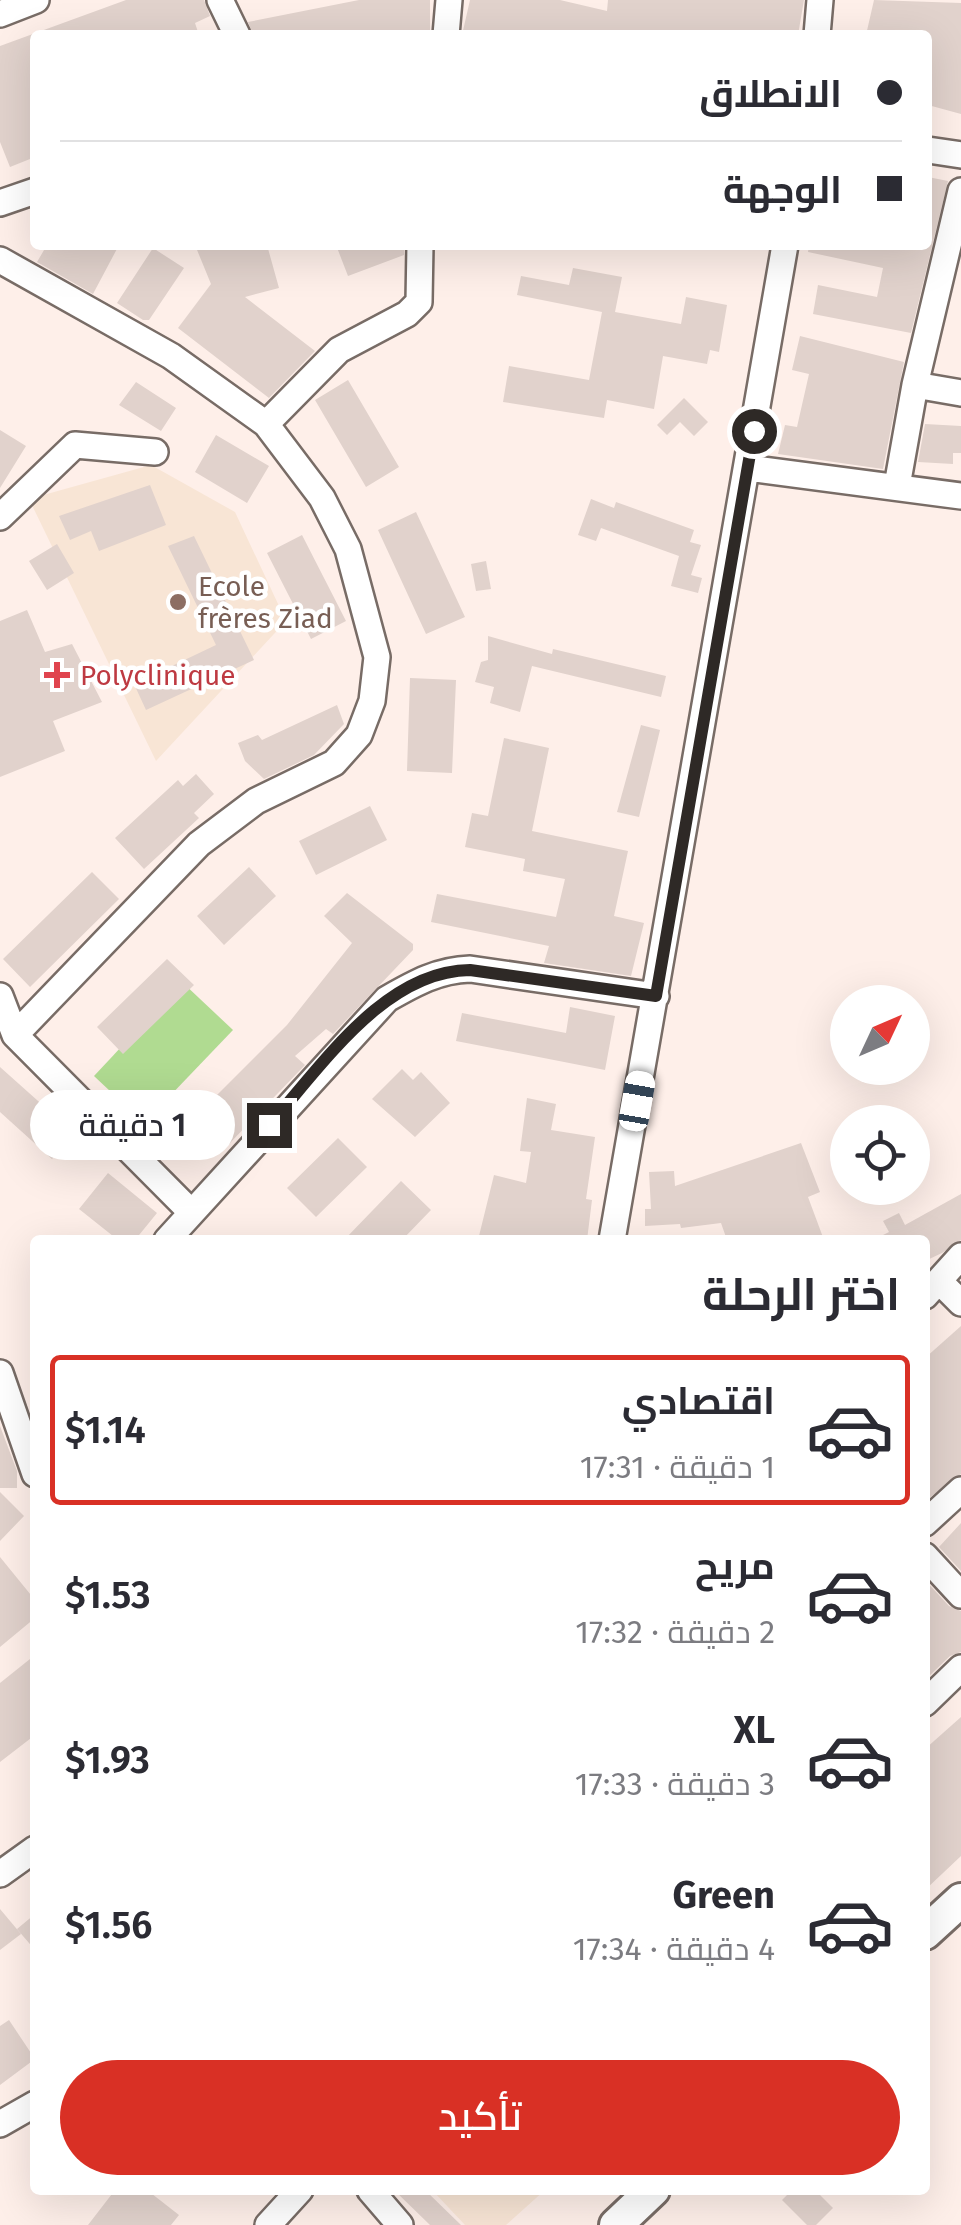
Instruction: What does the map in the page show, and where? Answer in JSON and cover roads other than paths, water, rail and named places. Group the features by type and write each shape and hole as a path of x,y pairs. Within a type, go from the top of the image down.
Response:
{"main road":[{"path":"930,1928 961,1900"},
{"path":"616,2225 647,2195"}],"street":[{"path":"0,14 36,0"},
{"path":"220,0 235,30"},
{"path":"446,30 449,0"},
{"path":"817,30 820,0"},
{"path":"932,150 961,154"},
{"path":"897,486 914,385 961,191"},
{"path":"0,203 30,194"},
{"path":"266,424 338,350 407,314 418,302 420,250"},
{"path":"613,1235 784,250"},
{"path":"0,260 172,356 266,424 322,498 348,549 377,657 372,701 359,734 334,763 256,801 198,844 15,1035"},
{"path":"914,385 961,393"},
{"path":"0,517 75,445 154,452"},
{"path":"748,468 961,496"},
{"path":"171,1235 387,999 417,982 444,970 470,970 656,996"},
{"path":"0,996 15,1035 190,1211"},
{"path":"961,1256 932,1289 961,1303"},
{"path":"2,1383 30,1460"},
{"path":"930,1518 961,1490"},
{"path":"930,1561 961,1594"},
{"path":"930,1698 961,1668"},
{"path":"0,1874 30,1853"},
{"path":"0,2124 30,2107"},
{"path":"268,2225 295,2195"},
{"path":"374,2195 400,2225"}],"place":[{"name":"Ecole frères Ziad","path":"178,602"},
{"name":"Polyclinique","path":"57,675"}]}
